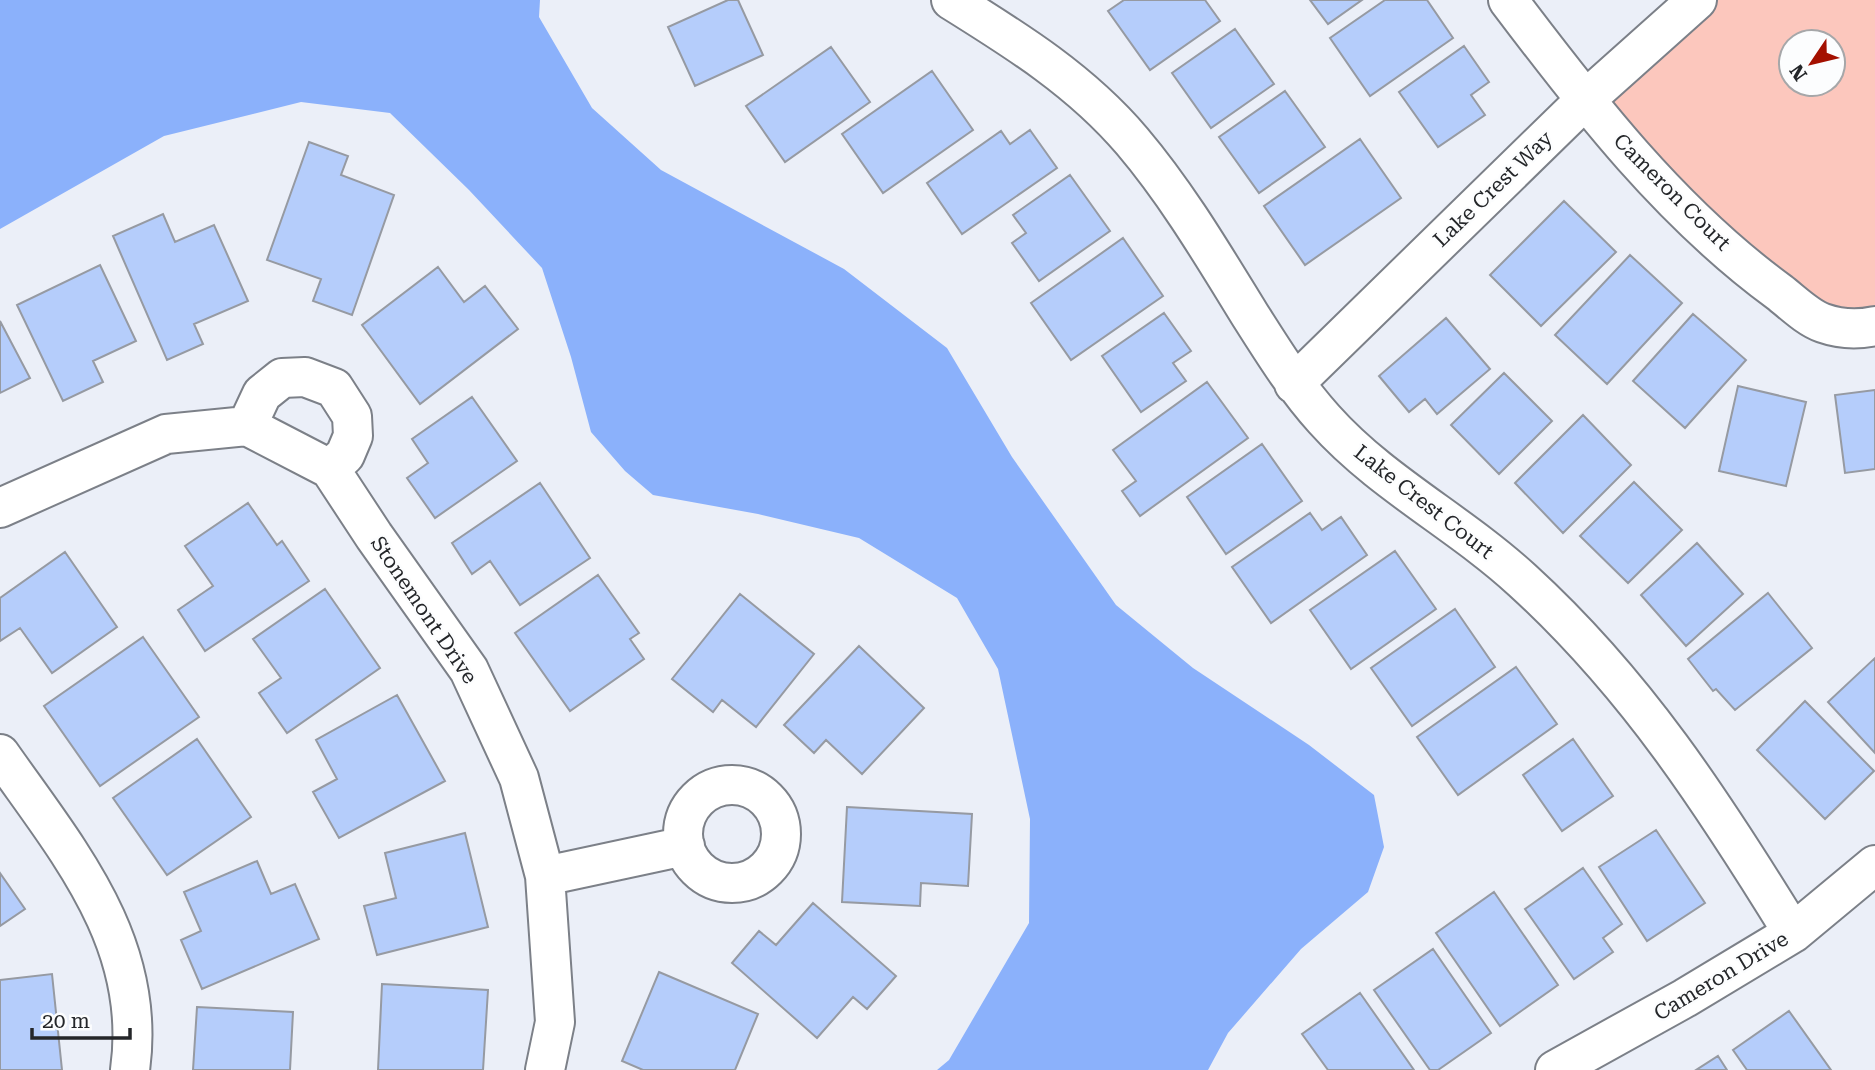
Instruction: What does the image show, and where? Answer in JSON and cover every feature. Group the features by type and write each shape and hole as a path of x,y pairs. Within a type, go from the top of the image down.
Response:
{"street":[{"name":"Lake Crest Court","path":"951,0 1054,67 1083,90 1132,141 1195,227 1294,384 1326,421 1357,452 1402,489 1485,548 1571,626 1609,668 1671,745 1728,827 1793,933"},
{"name":"Cameron Court","path":"1508,0 1584,101 1671,197 1759,277 1820,322 1858,330 1875,326"},
{"name":"Lake Crest Way","path":"1294,384 1584,101 1697,0"},
{"path":"0,508 166,434 247,426 262,394 282,378 305,377 334,388 352,416 353,436 345,455 330,469"},
{"name":"Stonemont Drive","path":"247,426 330,469 469,670 519,778 545,876 555,1022 545,1070"},
{"path":"0,754 68,849 97,898 120,952 132,1000 133,1049 130,1070"},
{"path":"545,876 685,846"},
{"name":"Cameron Drive","path":"1555,1070 1685,999 1793,933 1875,865"}],"shaded area":[{"path":"1697,0 1875,0 1875,326 1820,322 1584,101"}],"water":[{"path":"0,0 540,0 539,17 592,108 661,170 844,269 947,348 1012,457 1116,605 1193,668 1309,745 1374,795 1384,847 1368,892 1301,949 1228,1033 1208,1070 937,1070 949,1060 1029,923 1030,819 998,669 957,598 859,538 758,514 653,495 625,471 591,432 571,357 542,268 469,190 390,113 301,102 164,136 0,229"}],"building":[{"path":"728,0 738,0 763,55 695,86 668,27"},
{"path":"1124,0 1205,0 1220,21 1150,70 1108,11"},
{"path":"1310,0 1362,0 1328,24"},
{"path":"1385,0 1427,0 1453,38 1370,96 1330,38"},
{"path":"1235,29 1274,84 1211,128 1172,73"},
{"path":"1464,46 1489,82 1471,95 1485,115 1438,147 1399,92"},
{"path":"831,47 870,102 785,162 746,106"},
{"path":"932,71 973,130 883,193 842,134"},
{"path":"1285,91 1325,147 1259,193 1219,137"},
{"path":"1030,130 1057,168 962,234 927,183 1001,131 1010,144"},
{"path":"1360,139 1401,198 1305,265 1264,206"},
{"path":"309,142 348,156 341,175 394,195 352,315 313,301 321,279 267,260"},
{"path":"1070,175 1110,231 1039,281 1012,243 1026,233 1013,215"},
{"path":"1564,201 1616,252 1541,326 1490,275"},
{"path":"163,214 175,242 214,225 248,301 194,324 203,344 167,360 113,236"},
{"path":"1123,238 1163,296 1071,360 1031,303"},
{"path":"1630,255 1682,303 1607,384 1555,335"},
{"path":"100,265 136,341 93,361 103,382 63,401 17,305"},
{"path":"438,267 464,302 485,286 518,329 420,404 362,325"},
{"path":"1164,313 1191,351 1173,363 1186,381 1141,412 1102,356"},
{"path":"1693,314 1746,360 1685,428 1633,381"},
{"path":"1446,318 1490,369 1437,414 1425,399 1409,412 1379,376"},
{"path":"0,321 30,378 0,393"},
{"path":"1504,373 1552,421 1499,474 1451,425"},
{"path":"1207,382 1248,438 1140,516 1122,491 1136,481 1113,450"},
{"path":"1738,386 1806,402 1786,486 1719,471"},
{"path":"1875,390 1875,469 1845,473 1835,395"},
{"path":"472,397 517,461 435,518 407,478 428,463 412,439"},
{"path":"1583,415 1631,465 1563,533 1515,483"},
{"path":"1262,444 1302,501 1226,554 1187,497"},
{"path":"1634,482 1682,530 1628,583 1580,536"},
{"path":"540,483 590,558 520,605 490,561 472,574 452,543"},
{"path":"248,503 277,545 282,541 309,581 205,651 178,610 213,586 185,546"},
{"path":"1310,513 1322,530 1341,517 1367,555 1271,623 1232,567"},
{"path":"1697,543 1743,594 1686,646 1641,595"},
{"path":"1395,551 1436,609 1351,669 1310,610"},
{"path":"65,552 117,627 52,673 20,628 0,641 0,598"},
{"path":"598,575 639,633 630,639 644,659 570,711 515,633"},
{"path":"325,589 380,668 287,733 259,693 281,678 253,639"},
{"path":"1768,593 1812,648 1735,710 1716,689 1713,691 1688,659"},
{"path":"740,594 814,654 756,727 722,700 713,712 672,679"},
{"path":"1455,609 1495,667 1412,726 1371,668"},
{"path":"143,637 199,717 100,786 44,706"},
{"path":"859,646 924,708 862,774 826,740 814,753 784,725"},
{"path":"1875,658 1875,753 1828,702"},
{"path":"1516,667 1557,724 1458,795 1417,737"},
{"path":"397,695 445,781 339,838 313,792 337,779 316,740"},
{"path":"1805,701 1874,771 1825,819 1757,750"},
{"path":"197,739 251,817 167,875 113,798"},
{"path":"1573,739 1613,796 1562,831 1523,775"},
{"path":"847,807 972,814 968,886 921,883 920,906 842,902"},
{"path":"1656,830 1705,903 1647,941 1599,867"},
{"path":"465,833 488,927 377,955 364,906 396,898 385,853"},
{"path":"257,861 271,894 295,884 319,939 202,989 181,940 201,931 184,892"},
{"path":"1583,868 1622,924 1603,938 1613,952 1574,979 1525,909"},
{"path":"0,873 25,909 0,926"},
{"path":"1494,892 1558,985 1500,1026 1436,933"},
{"path":"813,903 896,976 867,1009 853,997 817,1038 732,963 759,931 776,945"},
{"path":"1433,949 1491,1033 1438,1070 1430,1070 1374,990"},
{"path":"659,972 758,1014 735,1070 643,1070 622,1061"},
{"path":"52,974 62,1070 0,1070 0,980"},
{"path":"382,984 488,990 483,1070 378,1070"},
{"path":"1360,993 1414,1070 1328,1070 1302,1034"},
{"path":"197,1007 293,1012 290,1070 193,1070"},
{"path":"1789,1011 1831,1070 1747,1070 1733,1050"},
{"path":"1718,1056 1727,1070 1696,1070"}]}
